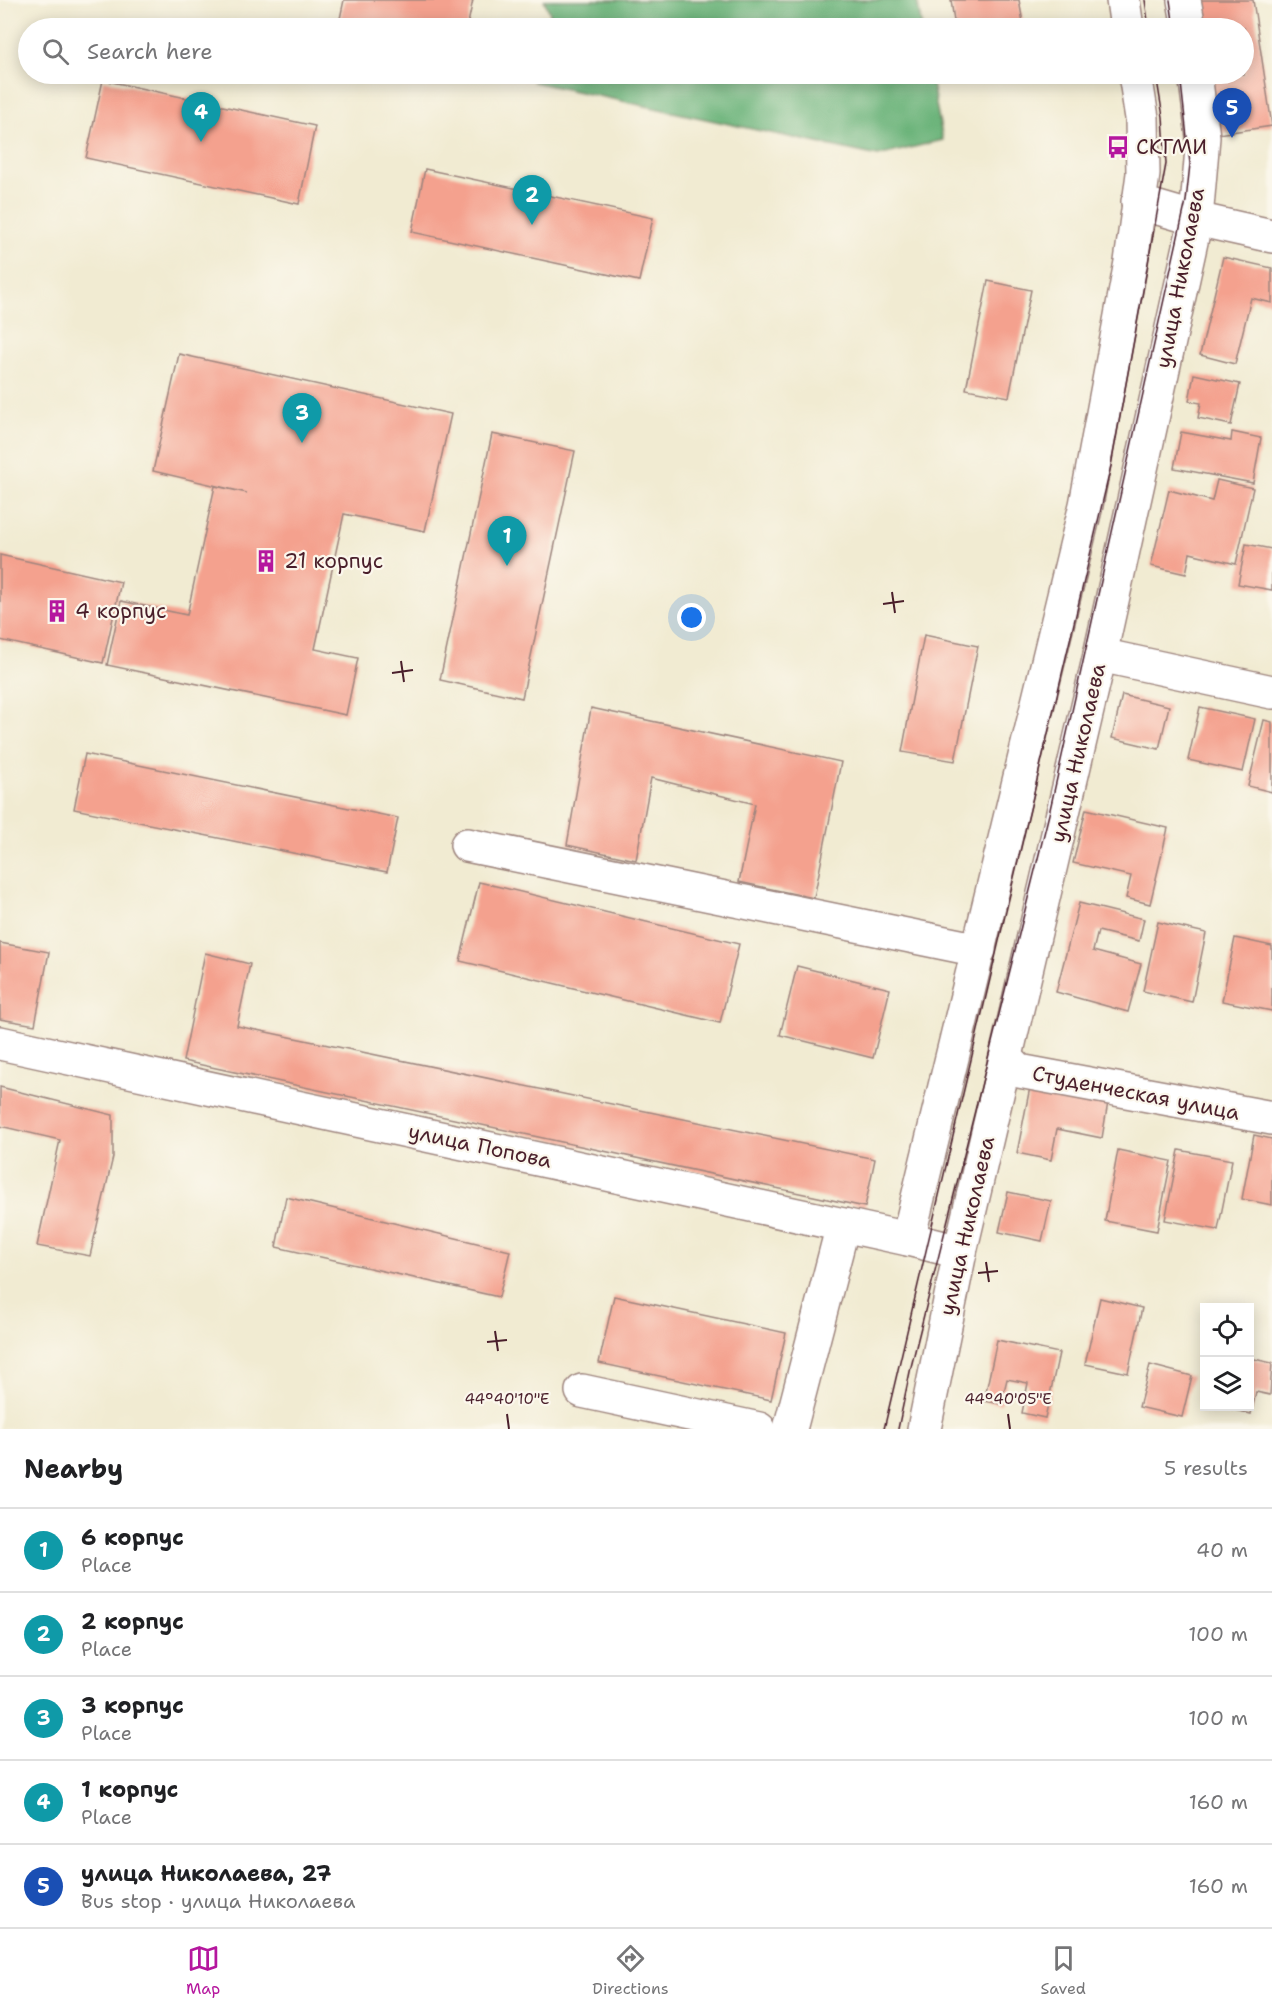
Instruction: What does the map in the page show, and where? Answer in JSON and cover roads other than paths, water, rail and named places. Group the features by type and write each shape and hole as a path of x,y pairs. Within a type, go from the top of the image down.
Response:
{"street":[{"path":"1123,0 1126,18"},
{"path":"1184,0 1187,18"},
{"path":"908,1239 1086,505 1131,262 1143,174 1142,118 1137,84"},
{"name":"улица Николаева","path":"924,1429 960,1252 1100,655 1196,219 1203,136 1196,84"},
{"path":"1138,202 1196,219 1272,236"},
{"path":"1100,655 1272,692"},
{"path":"467,845 979,950"},
{"name":"улица Попова","path":"0,1043 960,1252"},
{"name":"Студенческая улица","path":"1006,1058 1019,1071 1272,1118"},
{"path":"790,1429 843,1225"},
{"path":"582,1390 759,1429"}],"tram line":[{"path":"1145,0 1148,18"},
{"path":"1170,0 1173,18"},
{"path":"884,1429 1111,466 1166,164 1163,117 1158,84"},
{"path":"898,1429 911,1367 1049,814 1186,201 1190,164 1181,84"}],"place":[{"name":"улица Николаева, 27","path":"1232,138"},
{"name":"1 корпус","path":"201,142"},
{"name":"СКГМИ","path":"1118,147"},
{"name":"2 корпус","path":"532,225"},
{"name":"3 корпус","path":"302,443"},
{"name":"21 корпус","path":"266,561"},
{"name":"6 корпус","path":"507,566"},
{"name":"4 корпус","path":"57,611"}]}
